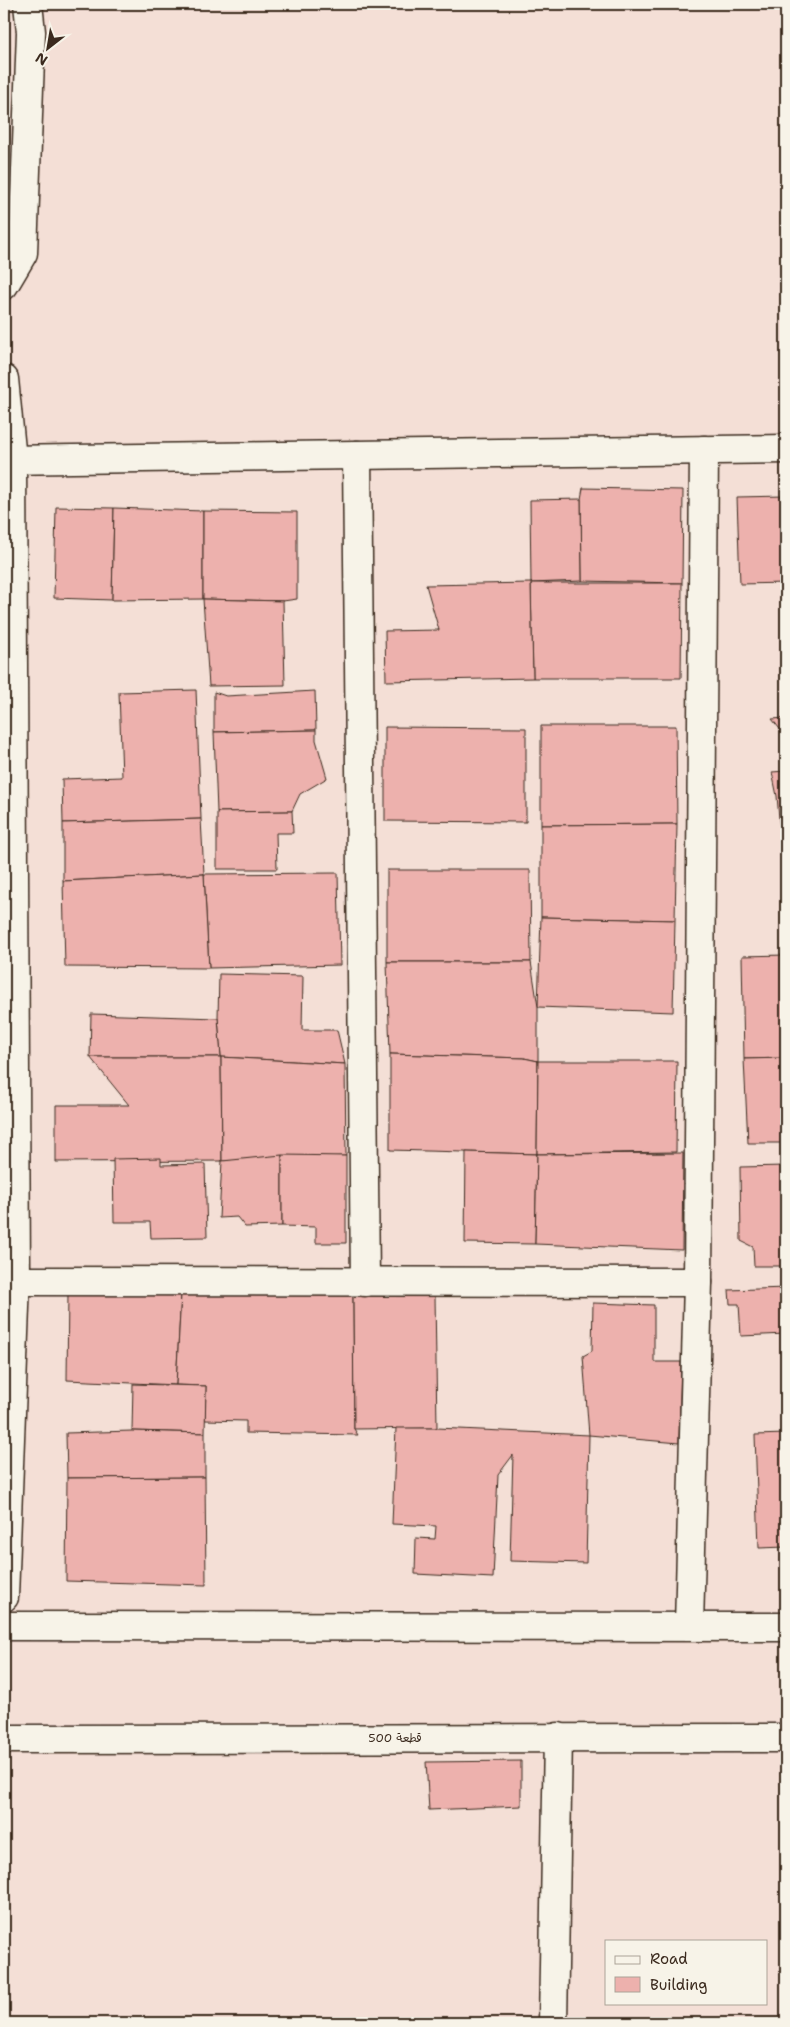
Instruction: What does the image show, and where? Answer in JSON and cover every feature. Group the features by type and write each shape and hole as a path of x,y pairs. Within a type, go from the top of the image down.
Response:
{"street":[{"path":"4,285 23,253 31,32 28,4"},
{"path":"4,379 8,460 16,1281 4,1597"},
{"path":"8,460 786,449"},
{"path":"688,1626 698,1282 704,450"},
{"path":"357,455 365,1282"},
{"path":"16,1281 698,1282"},
{"path":"4,1626 786,1627"},
{"path":"553,2023 558,1737"},
{"name":"قطعة 500","path":"4,1738 786,1738"}],"building":[{"path":"583,488 683,490 682,583 582,581 581,499"},
{"path":"786,496 786,583 740,584 737,497"},
{"path":"581,499 582,581 531,583 530,500"},
{"path":"56,507 114,508 112,600 54,598"},
{"path":"114,508 203,511 203,599 112,600"},
{"path":"203,511 297,512 297,599 283,601 203,599"},
{"path":"531,583 682,583 681,678 533,678"},
{"path":"531,583 533,678 386,681 385,631 439,630 426,585"},
{"path":"203,599 283,601 285,685 209,686"},
{"path":"196,690 201,819 63,823 62,779 122,777 119,692"},
{"path":"315,691 316,730 214,732 214,692 226,696"},
{"path":"786,718 786,755 783,733 772,719"},
{"path":"541,726 676,726 677,824 541,825"},
{"path":"385,727 526,728 526,822 385,821"},
{"path":"316,730 316,740 327,778 300,794 292,811 217,812 214,732"},
{"path":"786,771 786,864 783,865 777,796 772,772"},
{"path":"292,811 293,833 276,833 277,869 217,869 217,812"},
{"path":"201,819 204,874 63,881 63,823"},
{"path":"677,824 675,920 541,917 541,825"},
{"path":"387,870 530,870 531,962 387,962"},
{"path":"338,873 340,965 209,968 204,874"},
{"path":"204,874 209,968 65,967 63,881"},
{"path":"541,917 675,920 673,1012 538,1007"},
{"path":"786,955 786,1058 744,1059 742,956"},
{"path":"387,962 531,962 538,1007 538,1061 524,1058 390,1054"},
{"path":"219,974 303,976 302,1030 337,1030 345,1064 221,1057 218,1018"},
{"path":"91,1014 218,1018 221,1057 90,1057"},
{"path":"390,1054 524,1058 538,1061 537,1154 390,1150"},
{"path":"90,1057 221,1057 222,1161 56,1162 56,1105 129,1105"},
{"path":"221,1057 345,1064 346,1156 222,1161"},
{"path":"786,1058 786,1143 748,1143 744,1059"},
{"path":"538,1061 677,1061 676,1152 537,1154"},
{"path":"466,1152 537,1154 535,1244 465,1243"},
{"path":"683,1153 682,1250 535,1244 537,1154"},
{"path":"282,1155 282,1226 245,1227 237,1217 219,1218 222,1161"},
{"path":"282,1155 346,1156 346,1243 316,1243 316,1227 282,1226"},
{"path":"161,1158 161,1165 205,1164 207,1237 151,1238 150,1222 114,1222 113,1159"},
{"path":"786,1166 786,1266 754,1266 753,1247 741,1241 740,1167"},
{"path":"786,1288 786,1334 741,1336 739,1304 730,1304 729,1290"},
{"path":"68,1293 181,1294 176,1385 67,1380"},
{"path":"181,1294 353,1295 354,1429 358,1435 246,1433 246,1421 205,1420 206,1386 176,1385"},
{"path":"353,1295 435,1296 437,1428 354,1429"},
{"path":"593,1303 654,1305 654,1362 681,1362 679,1443 589,1435 583,1356 592,1351"},
{"path":"133,1384 206,1386 205,1433 132,1431"},
{"path":"396,1428 589,1435 586,1563 510,1561 513,1455 498,1475 493,1578 415,1574 416,1538 435,1539 436,1526 392,1524"},
{"path":"132,1431 205,1433 205,1477 67,1478 66,1433"},
{"path":"786,1434 786,1547 759,1548 755,1435"},
{"path":"205,1477 206,1585 66,1581 67,1478"},
{"path":"521,1761 521,1806 429,1810 426,1762"}]}
